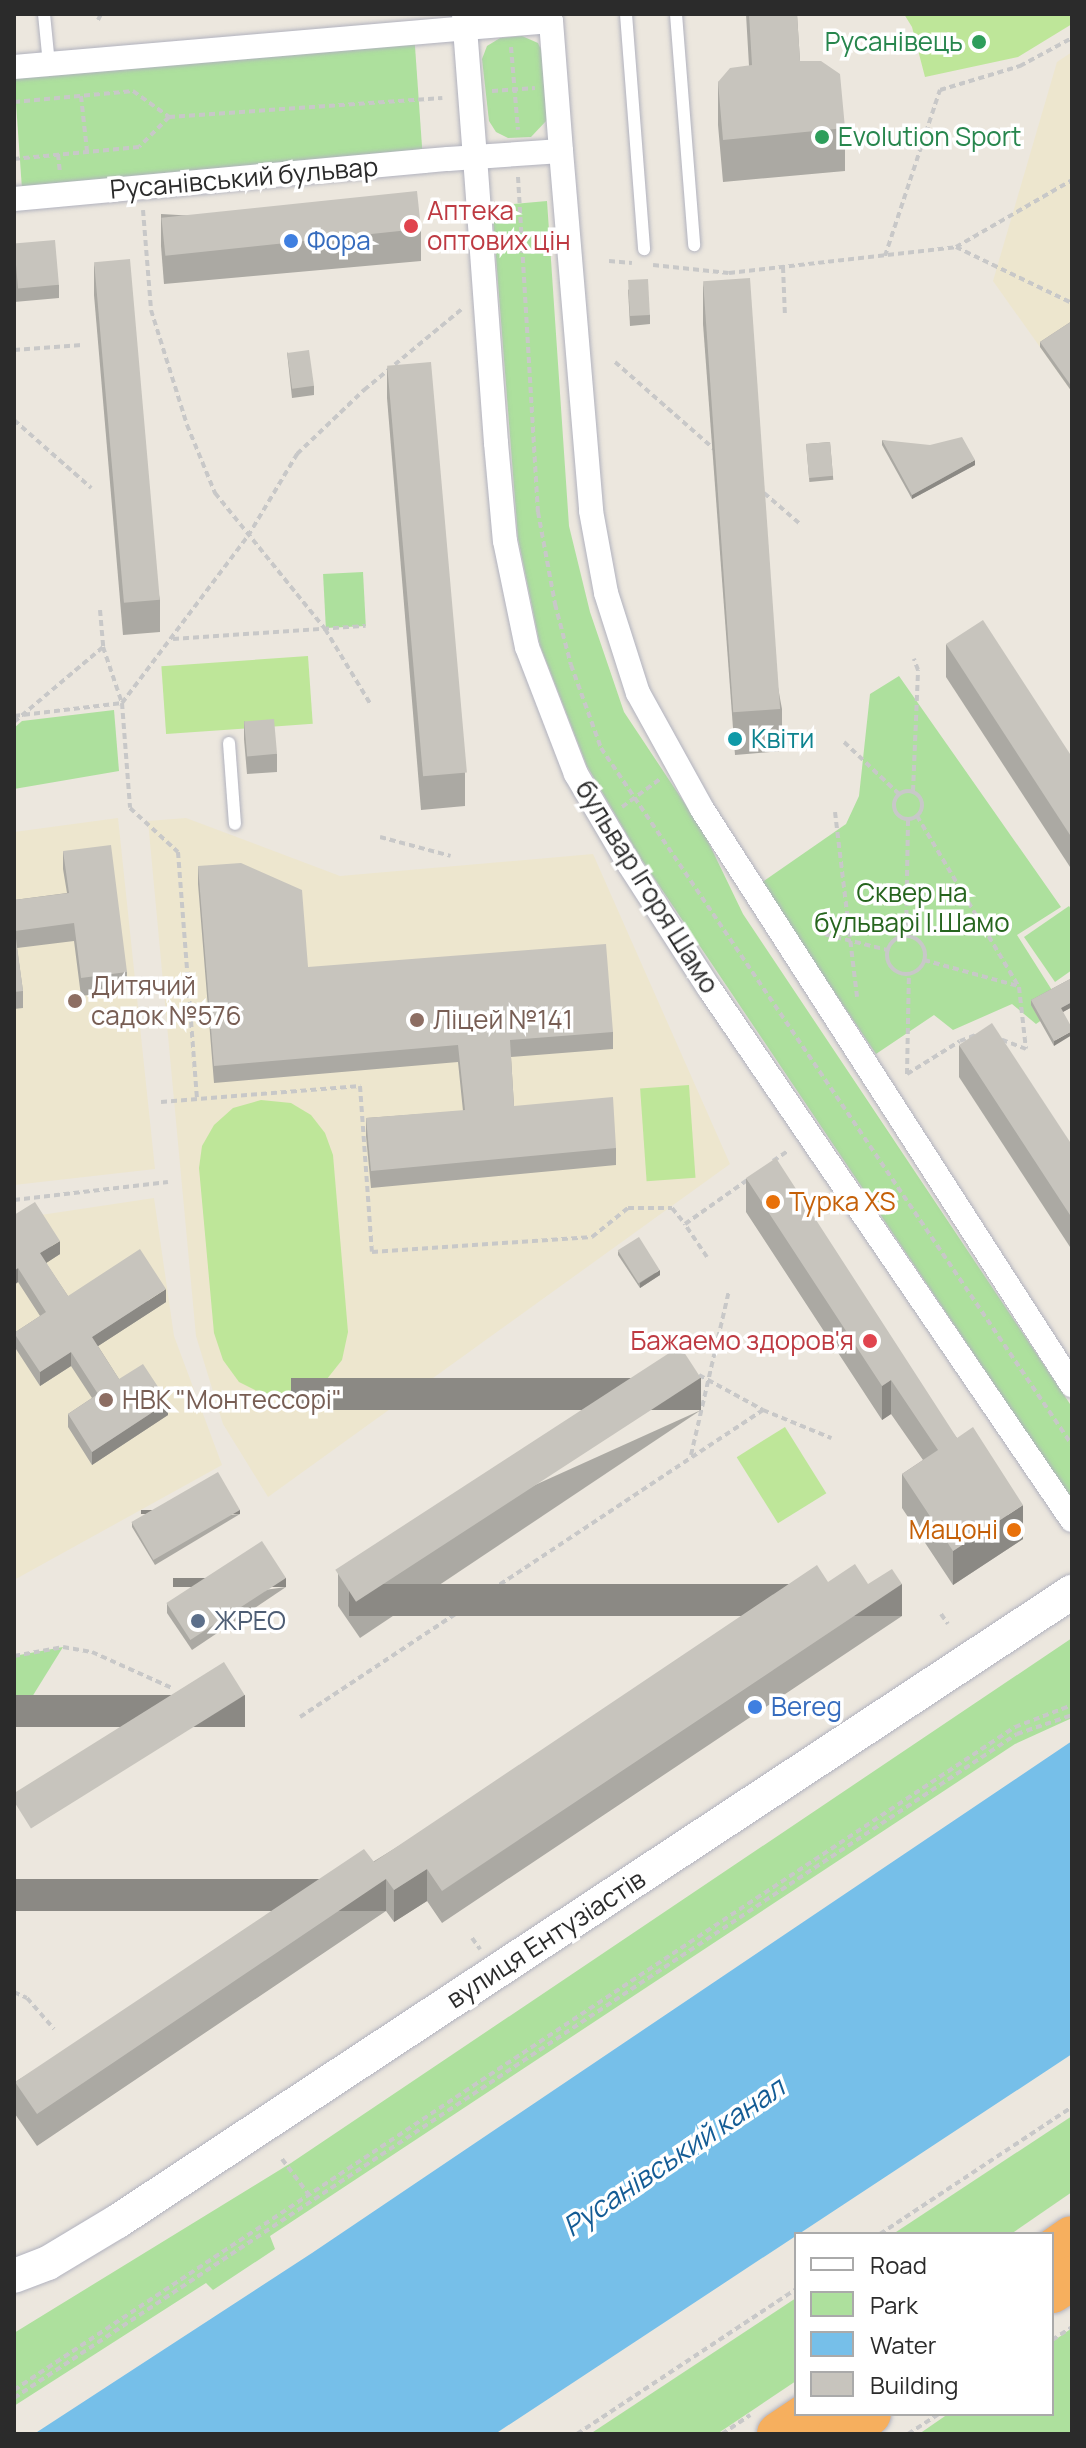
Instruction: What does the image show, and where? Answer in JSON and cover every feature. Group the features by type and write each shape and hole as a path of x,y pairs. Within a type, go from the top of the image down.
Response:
{"highway":[{"path":"1054,2251 1072,2238"},
{"path":"1054,2290 1072,2278"},
{"path":"779,2434 806,2416"},
{"path":"839,2434 866,2416"}],"street":[{"path":"14,67 464,21 551,17 583,432 606,593 638,693 678,766 780,933 1072,1385"},
{"name":"бульвар Ігоря Шамо","path":"464,21 505,541 527,647 576,774 709,988 1072,1520"},
{"name":"Русанівський бульвар","path":"14,199 561,151"},
{"name":"вулиця Ентузіастів","path":"14,2276 48,2263 118,2221 1072,1592"}],"lane":[{"path":"44,14 49,64"},
{"path":"626,14 644,249"},
{"path":"676,14 694,245"},
{"path":"229,743 235,824"}],"path":[{"path":"510,36 519,139"},
{"path":"885,256 940,90 1020,66 1072,38"},
{"path":"486,92 546,88"},
{"path":"14,102 133,91 169,117 442,98"},
{"path":"81,96 87,151"},
{"path":"14,159 139,147 169,117"},
{"path":"609,261 729,273 956,247 1072,180"},
{"path":"143,210 151,310 187,425 215,493 325,629 371,705"},
{"path":"956,247 1072,303"},
{"path":"783,267 785,317"},
{"path":"22,715 122,703 248,536 297,454 364,390 462,309"},
{"path":"14,350 82,345"},
{"path":"615,362 718,453"},
{"path":"14,420 91,488"},
{"path":"753,483 799,523"},
{"path":"100,610 103,647 122,703 130,808 178,852 197,1098"},
{"path":"173,639 366,626"},
{"path":"14,719 103,647"},
{"path":"908,820 917,816 922,803 913,791 918,670 914,659"},
{"path":"844,742 899,794"},
{"path":"604,821 678,766"},
{"path":"908,820 895,811 893,802 899,794 913,791"},
{"path":"835,812 857,997"},
{"path":"909,974 907,1074 960,1041 979,1034 1026,1049 1019,987 917,816"},
{"path":"906,936 908,820"},
{"path":"380,837 451,856"},
{"path":"816,932 888,950"},
{"path":"906,936 921,943 924,960 917,970 909,974 891,967 888,950 895,939 906,936"},
{"path":"924,960 1019,987"},
{"path":"161,1102 360,1086 372,1252 592,1237 628,1208 672,1208 707,1257"},
{"path":"685,1224 788,1151"},
{"path":"14,1200 168,1182"},
{"path":"691,1458 729,1290"},
{"path":"689,1370 763,1410 831,1438"},
{"path":"300,1717 763,1410"},
{"path":"941,1614 948,1624"},
{"path":"14,1656 63,1647 92,1652 172,1688"},
{"path":"14,2390 1015,1727 1072,1705"},
{"path":"14,2398 1017,1734 1072,1715"},
{"path":"14,1992 27,1998 54,2029"},
{"path":"883,2232 1072,2107"},
{"path":"282,2159 309,2195"},
{"path":"577,2434 794,2290"},
{"path":"1054,2339 1072,2327"},
{"path":"908,2434 936,2416"}],"shaded area":[{"path":"1072,52 1072,392 993,281 1057,62"},
{"name":"Дитячий садок №576","path":"118,818 155,1169 14,1185 14,832"},
{"name":"Ліцей №141","path":"186,818 340,876 593,854 730,1164 268,1497 223,1424 196,1336 148,821"},
{"name":"НВК \"Монтессорі\"","path":"154,1198 174,1336 222,1465 14,1580 14,1219"}],"green space":[{"name":"Русанівець","path":"904,14 1072,14 1072,24 1018,57 925,77 912,27"},
{"path":"414,32 423,161 22,189 14,60"},
{"path":"522,36 538,43 543,54 547,120 531,137 508,138 496,132 489,121 482,59 487,46 500,38"},
{"path":"547,201 569,526 590,612 624,712 703,831 743,914 1072,1407 1072,1500 640,857 587,766 540,645 518,538 492,206"},
{"path":"363,572 366,626 326,628 323,574"},
{"path":"308,656 313,724 166,734 161,666"},
{"name":"Сквер на бульварі І.Шамо","path":"899,676 1061,907 1017,935 1062,1006 1036,1024 1012,1004 953,1030 934,1015 876,1054 761,883 846,824 859,796 870,694"},
{"path":"114,710 119,771 14,789 14,728 22,721"},
{"path":"1069,906 1072,911 1072,970 1055,982 1024,937"},
{"path":"689,1085 695,1178 647,1181 640,1088"},
{"path":"261,1100 291,1103 311,1115 325,1133 333,1155 348,1332 342,1360 323,1384 292,1396 263,1394 239,1382 223,1360 214,1333 199,1168 202,1146 214,1125 233,1108"},
{"path":"785,1427 826,1493 778,1523 737,1457"},
{"path":"1072,1638 1072,1718 1015,1744 270,2236 275,2249 213,2290 206,2283 14,2406 14,2333 291,2163"},
{"path":"63,1647 14,1726 14,1656"},
{"path":"1072,2116 1072,2192 1014,2232 896,2232"},
{"path":"794,2299 794,2382 717,2434 590,2434"},
{"path":"1072,2328 1072,2434 919,2434 945,2416 1054,2416 1054,2341"}],"water":[{"name":"Русанівський канал","path":"1072,1741 1072,2054 802,2232 794,2232 794,2237 495,2434 34,2434 312,2253"}],"building":[{"path":"749,14 797,14 800,61 821,61 840,74 845,128 723,140 718,82 730,68 752,65"},
{"path":"417,191 421,229 165,256 161,218"},
{"path":"55,240 59,285 18,288 14,244"},
{"path":"130,259 160,600 124,603 94,262"},
{"path":"750,278 780,709 733,712 703,281"},
{"path":"648,279 650,315 630,316 628,280"},
{"path":"1072,321 1072,387 1040,342"},
{"path":"309,350 314,386 292,389 287,353"},
{"path":"431,362 467,772 423,776 387,366"},
{"path":"962,437 975,460 912,495 882,440 930,445"},
{"path":"830,442 833,476 809,478 806,444"},
{"path":"983,620 1072,757 1072,838 946,644"},
{"path":"274,719 277,754 247,756 244,722"},
{"path":"111,845 127,972 81,978 74,923 15,931 23,991 14,992 14,900 69,893 63,851"},
{"path":"241,863 302,890 308,967 606,944 613,1032 510,1040 514,1106 613,1097 616,1148 371,1171 366,1118 465,1110 458,1045 214,1066 198,866"},
{"path":"1072,978 1072,1002 1061,1008 1072,1031 1054,1041 1031,1000"},
{"path":"992,1023 1072,1145 1072,1218 959,1045"},
{"path":"776,1158 957,1438 973,1427 1023,1505 953,1551 902,1474 938,1450 891,1380 882,1386 746,1178"},
{"path":"35,1202 60,1241 40,1253 68,1296 140,1249 166,1289 92,1337 119,1379 143,1364 168,1402 92,1452 68,1414 98,1394 71,1352 40,1372 14,1333 46,1312 18,1268 14,1271 14,1215"},
{"path":"639,1237 660,1270 638,1283 618,1250"},
{"path":"680,1346 701,1378 356,1602 335,1570"},
{"path":"218,1472 240,1510 153,1560 131,1522"},
{"path":"262,1541 286,1578 190,1640 166,1603"},
{"path":"855,1564 868,1584 892,1569 902,1584 442,1891 427,1869 394,1890 386,1879 37,2114 15,2082 364,1849 374,1862 817,1565 828,1582"},
{"path":"224,1662 245,1695 31,1829 14,1801 14,1793"}],"place":[{"name":"Русанівець","path":"979,42"},
{"name":"Evolution Sport","path":"822,137"},
{"name":"Аптека оптових цін","path":"411,226"},
{"name":"Фора","path":"291,241"},
{"name":"Квіти","path":"735,739"},
{"name":"Дитячий садок №576","path":"75,1001"},
{"name":"Ліцей №141","path":"417,1020"},
{"name":"Турка XS","path":"773,1202"},
{"name":"Бажаемо здоров'я","path":"870,1341"},
{"name":"НВК \"Монтессорі\"","path":"106,1400"},
{"name":"Мацоні","path":"1014,1530"},
{"name":"ЖРЕО","path":"198,1621"},
{"name":"Bereg","path":"755,1707"}]}
